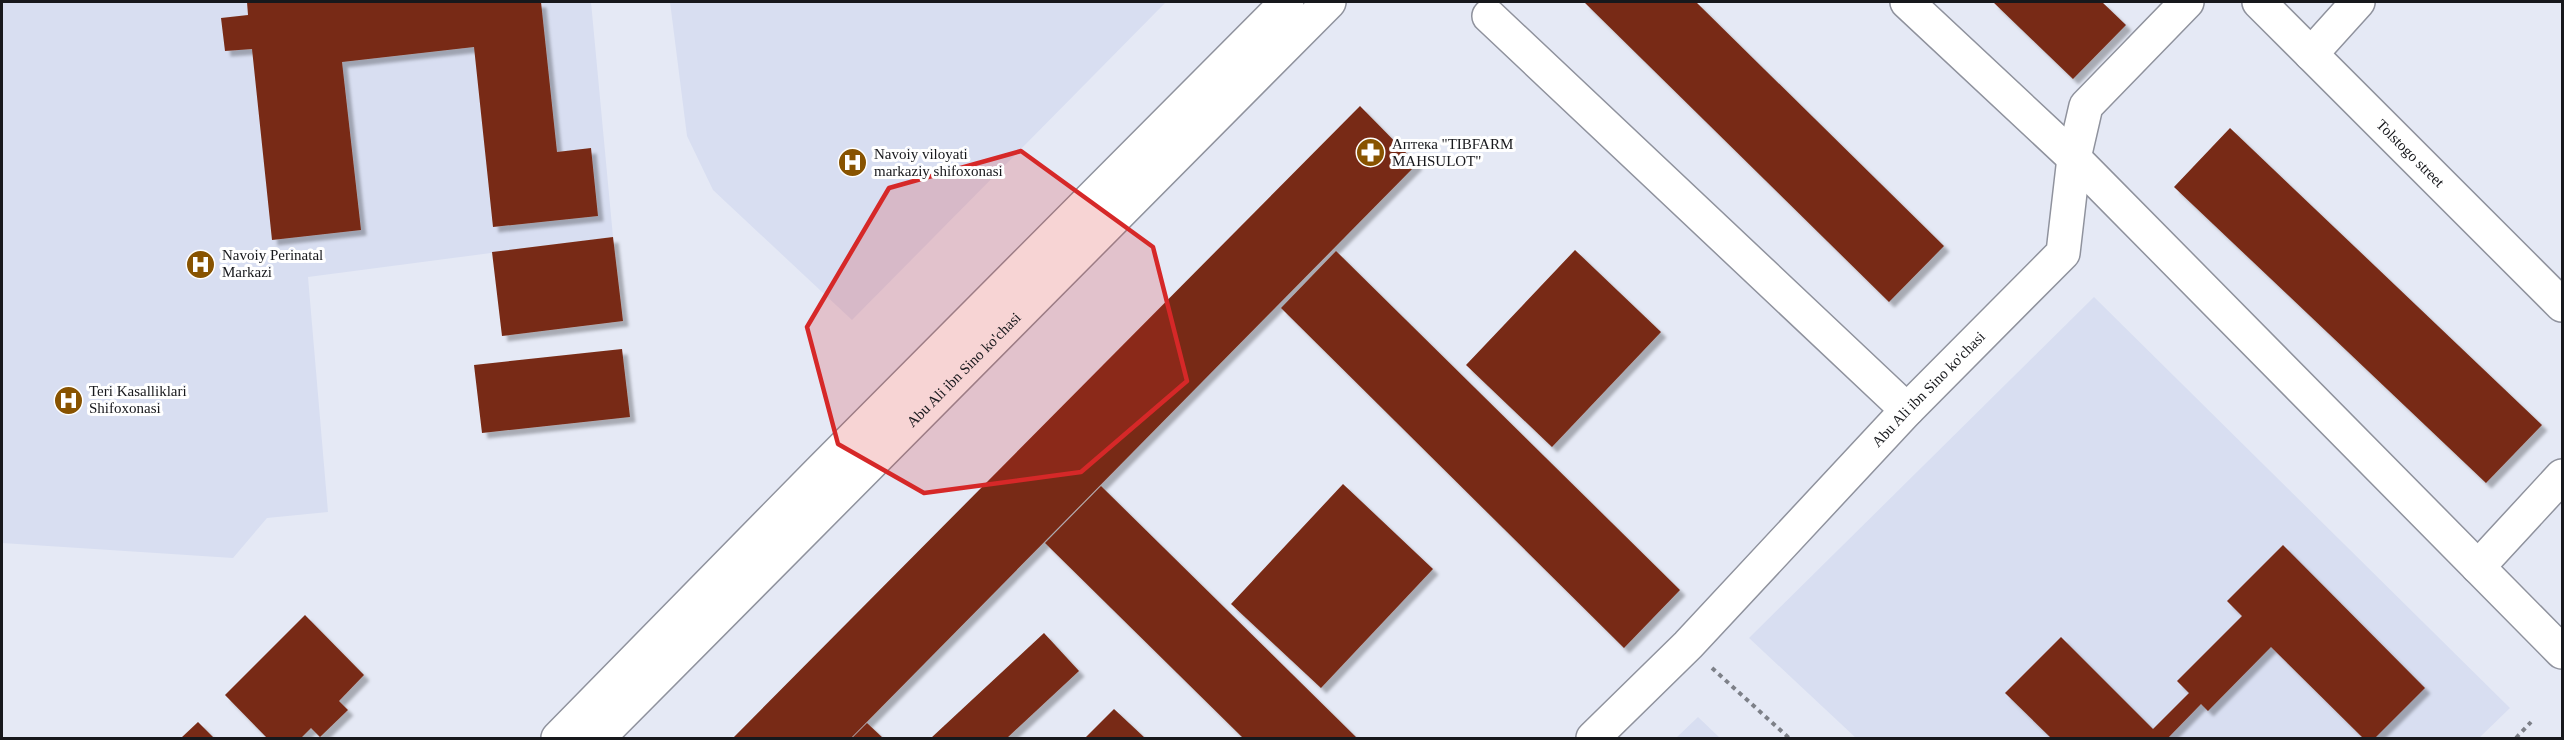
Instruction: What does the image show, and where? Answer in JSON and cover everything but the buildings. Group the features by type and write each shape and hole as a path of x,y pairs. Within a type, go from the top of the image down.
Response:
{"street":[{"name":"Abu Ali ibn Sino ko'chasi","path":"558,738 1287,2"},
{"name":"Abu Ali ibn Sino ko'chasi","path":"598,738 1329,2"},
{"path":"1907,2 2074,158 2562,652"},
{"name":"Abu Ali ibn Sino ko'chasi","path":"1593,738 1688,645 1907,410 2063,253 2074,158 2086,106 2187,2"},
{"name":"Tolstogo street","path":"2259,2 2562,305"},
{"path":"2311,54 2358,2"},
{"path":"1489,15 1907,410"},
{"path":"2478,567 2562,476"}],"path":[{"path":"1688,645 1789,738"},
{"path":"2516,738 2531,722"}],"highlighted area":[{"path":"1021,151 1153,247 1187,381 1081,472 924,493 838,444 807,327 889,188"}],"shaded area":[{"name":"Navoiy Perinatal Markazi","path":"2,2 591,2 613,237 308,277 328,512 267,518 233,558 2,543"},
{"name":"Navoiy viloyati markaziy shifoxonasi","path":"670,2 1166,2 852,320 713,190 687,136"},
{"path":"2094,297 2510,708 2479,738 1856,738 1749,638"},
{"path":"1698,717 1720,738 1676,738"}],"place":[{"name":"Аптека \"TIBFARM MAHSULOT\"","path":"1371,153"},
{"name":"Navoiy viloyati markaziy shifoxonasi","path":"853,163"},
{"name":"Navoiy Perinatal Markazi","path":"201,264"},
{"name":"Teri Kasalliklari Shifoxonasi","path":"68,400"}]}
